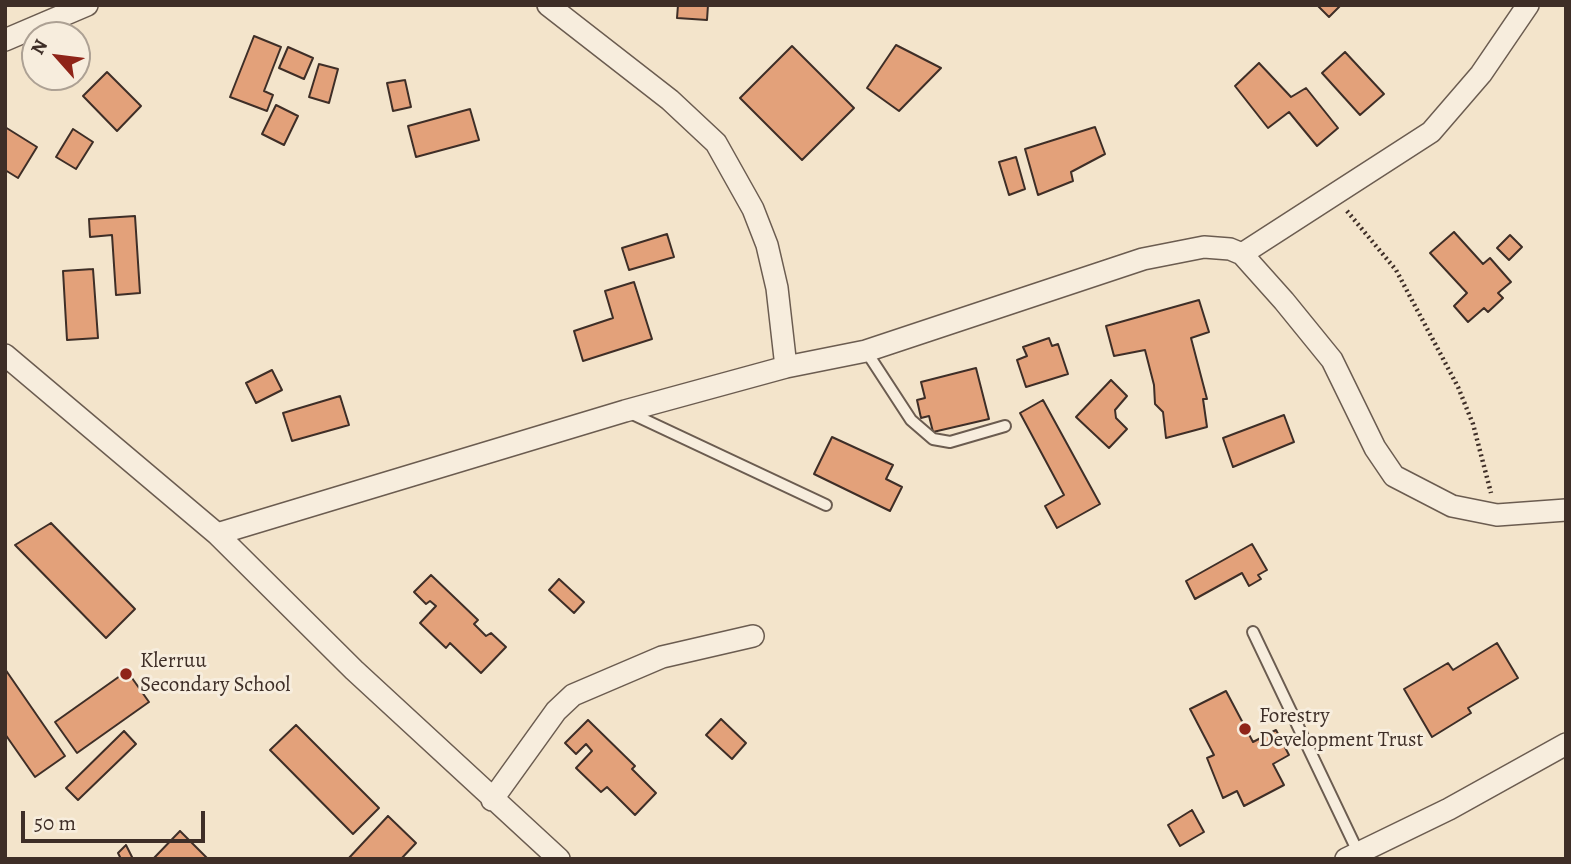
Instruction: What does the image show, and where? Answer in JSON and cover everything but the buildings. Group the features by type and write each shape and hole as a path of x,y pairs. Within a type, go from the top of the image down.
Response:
{"street":[{"path":"5,40 87,5"},
{"path":"548,5 670,100 716,143 753,209 767,245 777,288 786,367"},
{"path":"1242,254 1431,132 1480,74 1528,5"},
{"path":"217,534 625,411 786,367 866,351 1143,259 1204,247 1230,249 1242,254 1332,360 1390,472 1426,495 1452,506 1497,514 1566,510"},
{"path":"5,355 217,534 354,670 559,859"},
{"path":"492,800 556,711 573,695 662,657 754,636"},
{"path":"1352,855 1449,809 1566,744"}],"lane":[{"path":"866,351 911,420 922,433 933,439 950,443 1005,426"},
{"path":"625,411 826,505"},
{"path":"1253,632 1352,855"}],"path":[{"path":"1333,194 1396,270 1458,387 1473,424 1497,514"}],"place":[{"name":"Klerruu Secondary School","path":"126,674"},
{"name":"Forestry Development Trust","path":"1245,729"}]}
